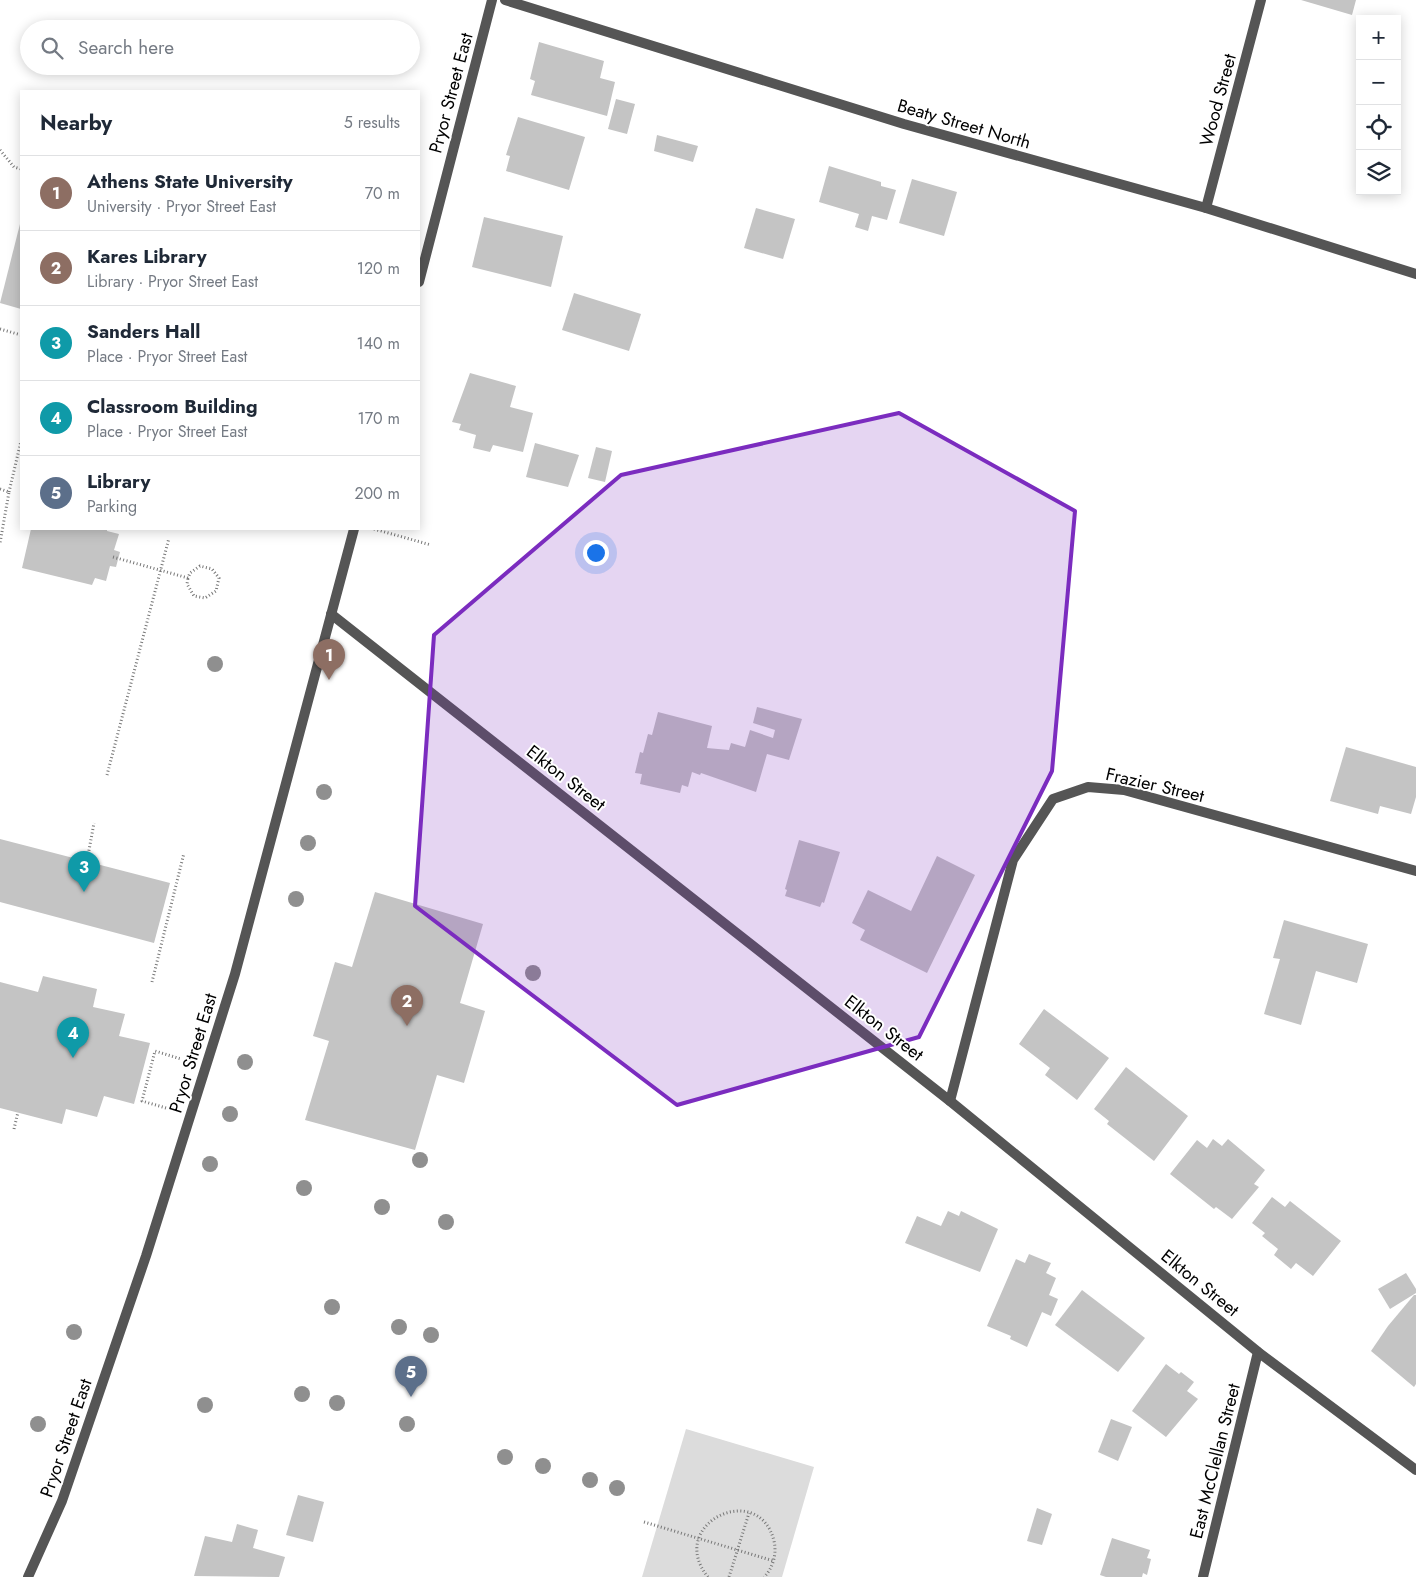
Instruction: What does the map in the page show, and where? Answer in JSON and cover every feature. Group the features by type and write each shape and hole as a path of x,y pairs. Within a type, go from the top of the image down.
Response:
{"street":[{"name":"Pryor Street East","path":"420,278 492,0"},
{"name":"Beaty Street North","path":"505,0 904,124 1206,208 1416,274"},
{"name":"Wood Street","path":"1206,208 1261,0"},
{"name":"Pryor Street East","path":"28,1577 62,1501 146,1256 235,974 354,530"},
{"name":"Elkton Street","path":"331,614 950,1101 1258,1352 1416,1470"},
{"name":"Frazier Street","path":"950,1101 1013,860 1053,798 1088,787 1124,790 1416,871"},
{"name":"East McClellan Street","path":"1203,1577 1258,1352"}],"path":[{"path":"0,150 14,167 20,169"},
{"path":"0,329 20,335"},
{"path":"0,543 20,445"},
{"path":"0,489 9,492"},
{"path":"378,530 431,544"},
{"path":"107,776 169,538"},
{"path":"113,557 188,578"},
{"path":"200,566 212,569 219,578 216,591 205,598 194,596 187,584 188,578 190,572 200,566"},
{"path":"87,861 94,823"},
{"path":"152,982 184,854"},
{"path":"166,1108 142,1101 155,1051 181,1059"},
{"path":"144,1074 148,1076"},
{"path":"14,1129 18,1112"},
{"path":"708,1577 697,1557 697,1544 701,1532 709,1521 720,1514 732,1511 749,1513 756,1516 766,1524 772,1536 775,1548 774,1561 764,1577"},
{"path":"729,1577 749,1513"},
{"path":"644,1522 774,1561"}],"highlighted area":[{"path":"899,413 1075,511 1052,771 919,1037 677,1105 415,906 434,635 621,475"}],"shaded area":[{"path":"686,1429 814,1467 782,1577 642,1577"}],"building":[{"path":"1301,0 1356,0 1352,15"},
{"path":"539,42 604,61 600,78 615,82 607,116 531,95 535,81 530,79"},
{"path":"616,99 635,104 627,134 608,129"},
{"path":"518,117 585,137 569,190 506,171 510,156 506,155"},
{"path":"657,135 698,146 693,162 654,151"},
{"path":"829,166 881,182 881,186 896,190 887,220 872,216 868,231 855,227 859,214 819,202"},
{"path":"912,179 957,192 944,236 899,223"},
{"path":"756,208 795,219 783,259 744,248"},
{"path":"484,217 563,236 551,287 472,267"},
{"path":"20,224 20,309 0,303"},
{"path":"574,293 641,314 629,351 562,330"},
{"path":"470,373 516,386 510,407 533,413 523,452 493,445 490,452 473,448 476,435 459,430 461,424 452,422"},
{"path":"535,443 579,455 568,487 526,477"},
{"path":"596,447 612,451 605,482 588,478"},
{"path":"31,530 107,530 119,534 114,550 120,552 116,567 110,566 106,581 95,578 92,585 22,568"},
{"path":"757,707 802,719 789,760 767,754 756,792 701,773 700,775 692,772 688,787 682,785 680,793 640,784 642,774 635,773 640,752 643,753 648,734 652,735 658,712 712,726 707,748 729,750 731,743 745,747 750,730 773,738 775,730 753,723"},
{"path":"1346,747 1416,767 1416,797 1411,814 1380,806 1378,814 1330,801"},
{"path":"0,839 170,883 154,943 0,902"},
{"path":"799,840 840,852 824,903 822,902 820,907 785,896 787,890 785,889"},
{"path":"937,856 975,875 927,973 860,940 865,930 852,923 868,890 911,911"},
{"path":"375,892 483,924 460,1003 485,1011 464,1083 437,1075 415,1150 305,1120 329,1041 313,1036 335,962 352,967"},
{"path":"1284,920 1368,944 1357,983 1316,971 1301,1025 1264,1014 1280,959 1273,958"},
{"path":"43,976 97,989 93,1007 125,1014 119,1036 150,1043 134,1104 104,1096 97,1117 66,1109 62,1124 0,1108 0,982 38,992"},
{"path":"1044,1009 1109,1058 1077,1100 1045,1075 1050,1068 1019,1044"},
{"path":"1126,1067 1188,1116 1154,1161 1107,1124 1109,1121 1094,1109"},
{"path":"1213,1139 1222,1146 1228,1139 1265,1170 1254,1184 1259,1187 1232,1219 1216,1207 1214,1209 1170,1174 1197,1140 1207,1148"},
{"path":"1272,1197 1285,1207 1290,1201 1341,1241 1313,1276 1296,1263 1291,1269 1274,1255 1278,1249 1262,1236 1265,1233 1252,1223"},
{"path":"948,1211 959,1216 961,1211 998,1229 980,1272 905,1243 917,1216 941,1226"},
{"path":"1029,1254 1051,1263 1046,1273 1056,1278 1049,1295 1058,1299 1051,1316 1042,1312 1027,1347 1010,1339 1011,1336 987,1326 1016,1259 1025,1263"},
{"path":"1406,1273 1416,1289 1416,1293 1390,1309 1378,1289"},
{"path":"1082,1290 1145,1338 1118,1372 1055,1325"},
{"path":"1416,1295 1416,1384 1414,1387 1371,1351 1388,1326"},
{"path":"1166,1364 1194,1382 1187,1391 1198,1399 1166,1437 1132,1411"},
{"path":"1111,1419 1132,1427 1118,1461 1098,1452"},
{"path":"298,1495 324,1502 313,1542 286,1535"},
{"path":"1037,1508 1052,1514 1042,1545 1027,1541"},
{"path":"237,1524 258,1530 253,1548 285,1557 279,1577 194,1576 205,1536 232,1542"},
{"path":"1112,1538 1150,1550 1147,1558 1151,1559 1147,1575 1143,1573 1142,1577 1106,1577 1100,1575"}],"place":[{"name":"Athens State University","path":"329,680"},
{"name":"Sanders Hall","path":"84,892"},
{"name":"Kares Library","path":"407,1026"},
{"name":"Classroom Building","path":"73,1058"},
{"name":"Library","path":"411,1397"}]}
